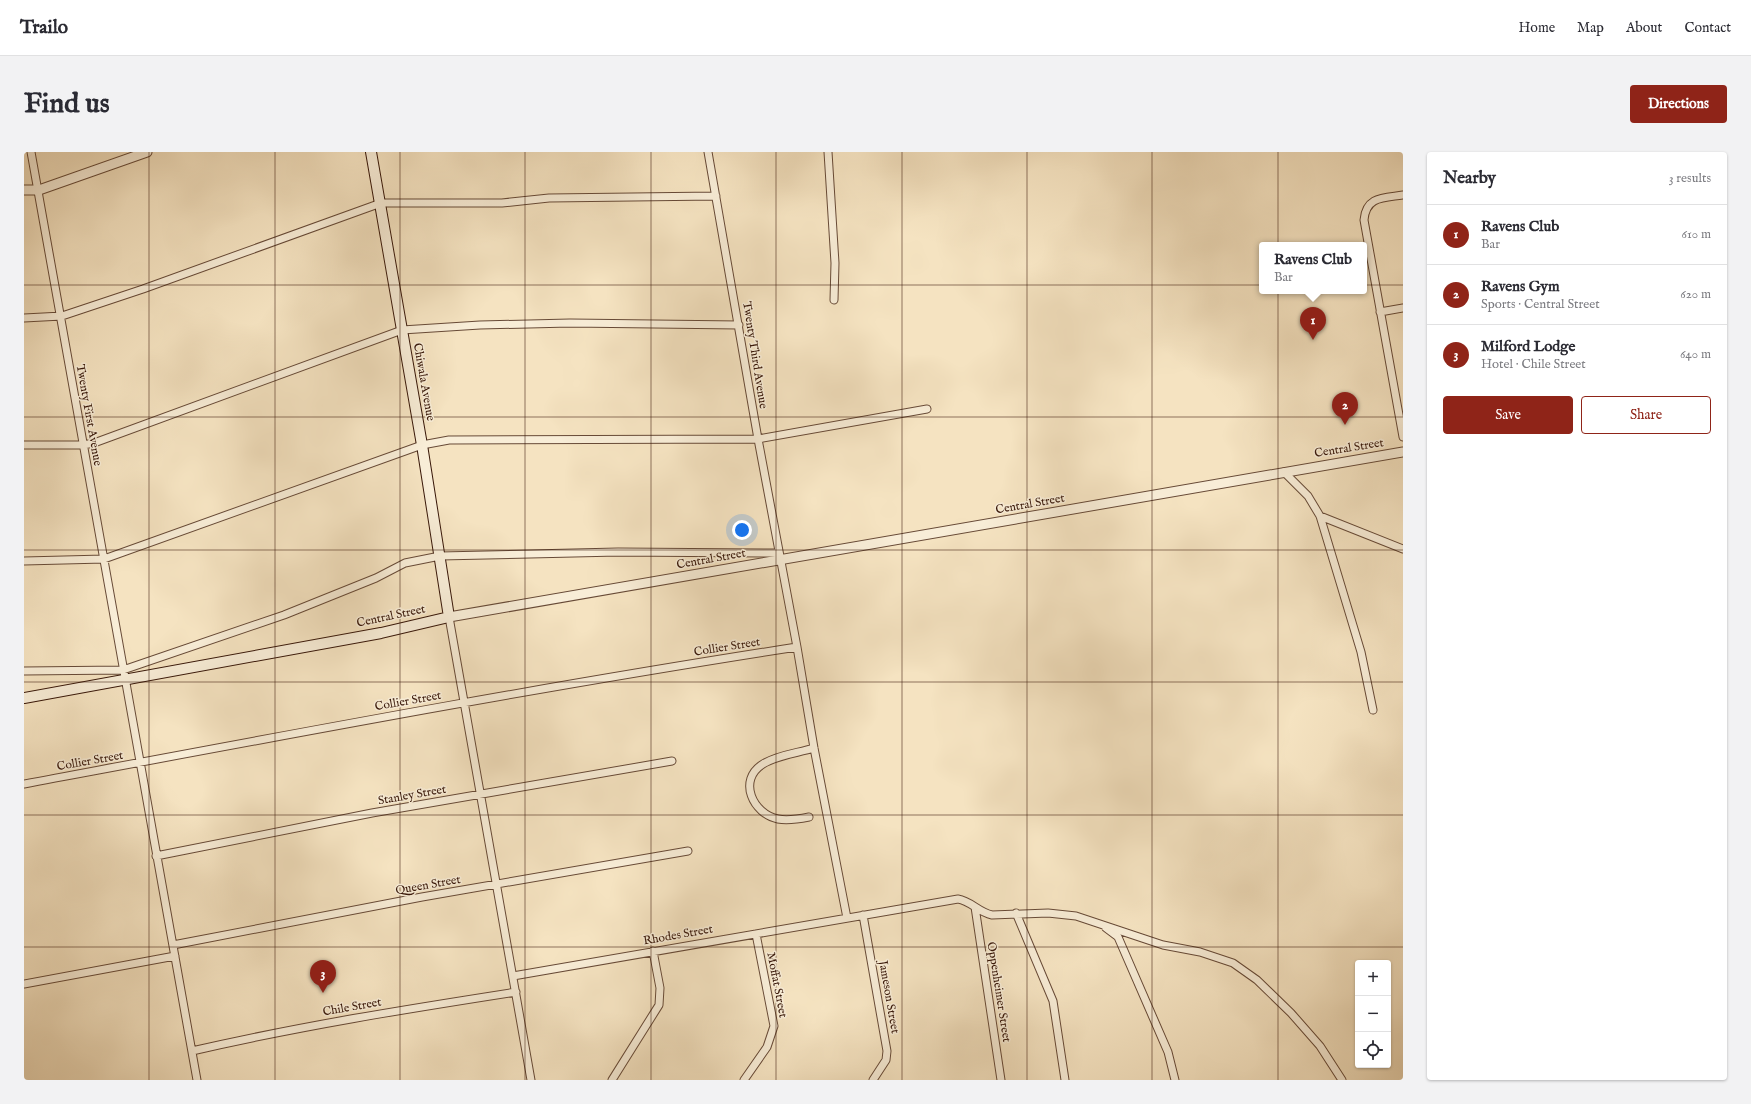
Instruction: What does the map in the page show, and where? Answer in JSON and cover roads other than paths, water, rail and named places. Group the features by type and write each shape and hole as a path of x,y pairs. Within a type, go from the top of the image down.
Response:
{"main road":[{"name":"Chiwala Avenue","path":"372,152 422,445 449,617"},
{"name":"Central Street","path":"24,698 125,681 381,633 449,617"}],"street":[{"name":"Twenty First Avenue","path":"32,152 196,1080"},
{"path":"24,190 39,190 147,152"},
{"name":"Twenty Third Avenue","path":"708,152 814,748 847,918"},
{"path":"828,152 835,263 834,300"},
{"path":"1403,195 1378,200 1366,207 1364,220 1380,312 1401,414 1403,437"},
{"path":"24,318 62,316 143,289 381,203 502,203 549,198 716,196"},
{"path":"1380,312 1403,308"},
{"path":"24,445 83,445 94,443 402,330 480,325 570,323 739,325"},
{"path":"24,561 104,559 422,445 448,440 758,439 927,409"},
{"name":"Central Street","path":"449,617 780,557 1403,452"},
{"path":"1284,472 1308,496 1320,516 1361,652 1373,710"},
{"path":"1320,516 1403,549"},
{"path":"24,671 123,670 284,615 376,578 405,563 440,556 625,552 780,557"},
{"path":"449,617 481,794 495,885 516,992 531,1080"},
{"name":"Collier Street","path":"24,784 140,764 465,702 797,647"},
{"path":"809,817 784,820 770,816 755,806 752,799 750,786 755,772 763,763 814,748"},
{"name":"Stanley Street","path":"156,856 372,813 672,761"},
{"name":"Queen Street","path":"173,945 312,917 688,851"},
{"name":"Rhodes Street","path":"513,976 958,899 966,901 984,913 992,915 1048,913 1076,916 1163,945 1200,952 1233,963 1257,980 1291,1013 1320,1046 1342,1080"},
{"name":"Oppenheimer Street","path":"975,907 1001,1080"},
{"path":"1016,913 1053,1001 1066,1080"},
{"name":"Jameson Street","path":"863,915 887,1051 886,1060 874,1080"},
{"path":"1099,923 1118,937 1168,1052 1175,1080"},
{"name":"Moffat Street","path":"744,1080 767,1047 774,1026 756,934"},
{"path":"612,1080 659,1005 660,988 654,951"},
{"path":"24,984 175,956"},
{"name":"Chile Street","path":"192,1051 269,1033 360,1016 516,992"}],"place":[{"name":"Ravens Club","path":"1313,340"},
{"name":"Ravens Gym","path":"1345,425"},
{"name":"Milford Lodge","path":"323,993"}]}
